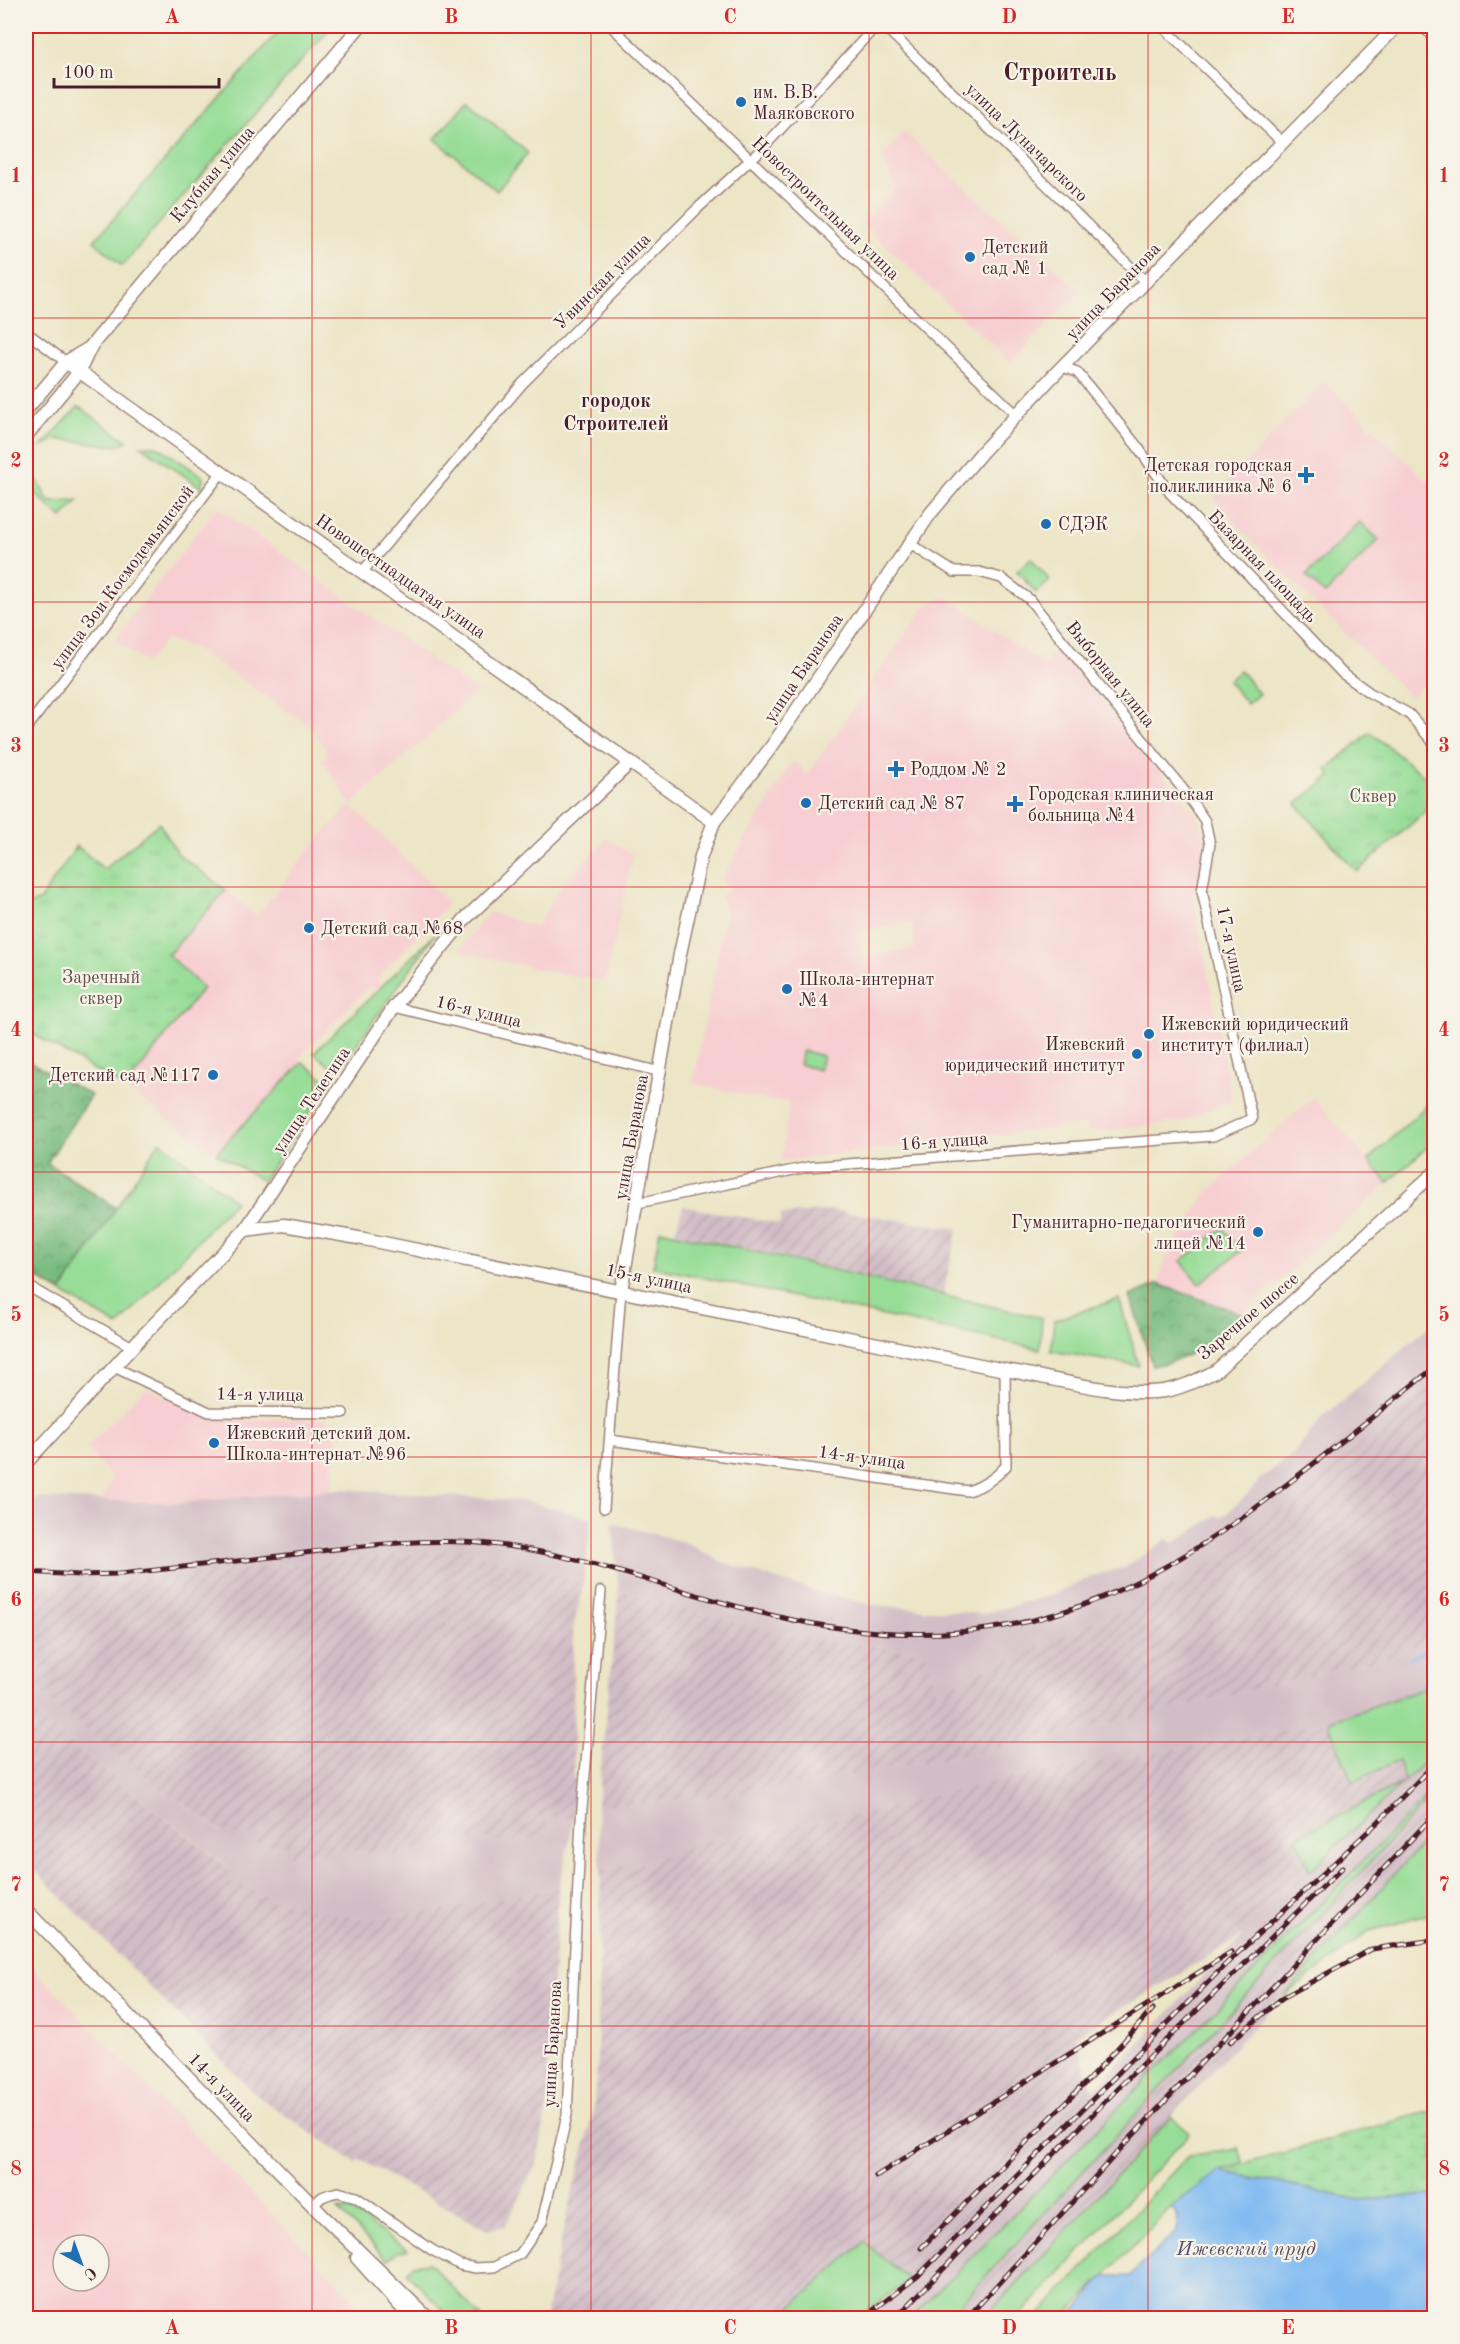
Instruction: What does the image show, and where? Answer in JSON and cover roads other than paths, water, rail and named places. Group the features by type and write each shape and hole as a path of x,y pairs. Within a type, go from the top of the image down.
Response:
{"street":[{"name":"Клубная улица","path":"26,436 79,372 91,346 360,26"},
{"name":"Новостроительная улица","path":"611,26 1018,416"},
{"name":"Увинская улица","path":"363,571 522,384 697,209 751,159 876,26"},
{"name":"улица Луначарского","path":"884,26 1146,282"},
{"path":"1162,26 1283,143"},
{"name":"улица Баранова","path":"604,1508 621,1291 680,954 701,856 714,822 772,747 910,544 962,475 1063,367 1397,26"},
{"path":"1424,26 1434,35"},
{"path":"26,332 66,362"},
{"name":"Клубная улица","path":"26,410 66,362 91,346"},
{"name":"Новошестнадцатая улица","path":"66,362 714,822"},
{"name":"Базарная площадь","path":"1063,367 1077,372 1137,446 1170,493 1342,673 1370,693 1409,714 1434,743"},
{"name":"улица Зои Космодемьянской","path":"26,729 222,472"},
{"name":"Выборная улица","path":"910,544 954,572 979,572 1001,578 1029,599 1186,793 1205,821 1210,844 1202,891"},
{"name":"улица Телегина","path":"26,1463 132,1347 245,1230 394,1008 465,919 630,763"},
{"name":"17-я улица","path":"1202,891 1252,1119"},
{"name":"16-я улица","path":"394,1008 661,1072"},
{"name":"16-я улица","path":"638,1203 808,1167 1213,1136 1252,1119"},
{"name":"Заречное шоссе","path":"1045,1376 1108,1388 1165,1391 1189,1384 1216,1371 1434,1173"},
{"name":"15-я улица","path":"245,1230 284,1226 436,1252 1005,1370 1045,1376"},
{"path":"26,1285 132,1347"},
{"name":"14-я улица","path":"114,1367 209,1412 343,1413"},
{"name":"14-я улица","path":"609,1440 968,1491 998,1476 1006,1466 1005,1370"},
{"name":"улица Баранова","path":"312,2206 322,2197 338,2192 356,2197 432,2250 460,2265 476,2268 494,2267 520,2254 542,2222 567,2115 581,1820 601,1591"},
{"name":"14-я улица","path":"26,1910 392,2290"},
{"path":"392,2290 411,2319"},
{"path":"392,2290 428,2319"}],"water":[{"name":"Ижевский пруд","path":"1220,2171 1359,2200 1434,2195 1434,2318 1070,2318 1104,2276 1130,2276 1176,2232 1178,2216 1171,2207"}],"waterway":[{"path":"1411,1658 1434,1647"},
{"path":"1421,1684 1434,1688"}],"railway":[{"path":"26,1572 79,1575 119,1574 367,1546 419,1542 472,1542 570,1558 779,1617 884,1633 977,1630 1061,1612 1138,1581 1210,1539 1282,1488 1434,1368"},
{"path":"863,2318 918,2276 1223,1967 1378,1822 1434,1764"},
{"path":"967,2318 1124,2145 1434,1815"},
{"path":"896,2318 1120,2086 1343,1867"},
{"path":"1230,2042 1282,1998 1372,1949 1434,1940"},
{"path":"876,2176 1231,1952"},
{"path":"921,2248 1094,2074 1153,2009"}],"place":[{"name":"им. В.В. Маяковского","path":"741,102"},
{"name":"Детский сад № 1","path":"970,257"},
{"name":"Детская городская поликлиника № 6","path":"1306,475"},
{"name":"СДЭК","path":"1046,524"},
{"name":"Роддом № 2","path":"896,769"},
{"name":"Детский сад № 87","path":"806,803"},
{"name":"Городская клиническая больница №4","path":"1015,804"},
{"name":"Детский сад №68","path":"309,928"},
{"name":"Школа-интернат №4","path":"787,989"},
{"name":"Ижевский юридический институт (филиал)","path":"1149,1034"},
{"name":"Ижевский юридический институт","path":"1137,1054"},
{"name":"Детский сад №117","path":"213,1075"},
{"name":"Гуманитарно-педагогический лицей №14","path":"1258,1232"},
{"name":"Ижевский детский дом. Школа-интернат №96","path":"214,1443"}],"district":[{"name":"Строитель","path":"1060,72"},
{"name":"городок Строителей","path":"616,412"}],"park label":[{"name":"Сквер","path":"1373,796"},
{"name":"Заречный сквер","path":"101,987"}]}
